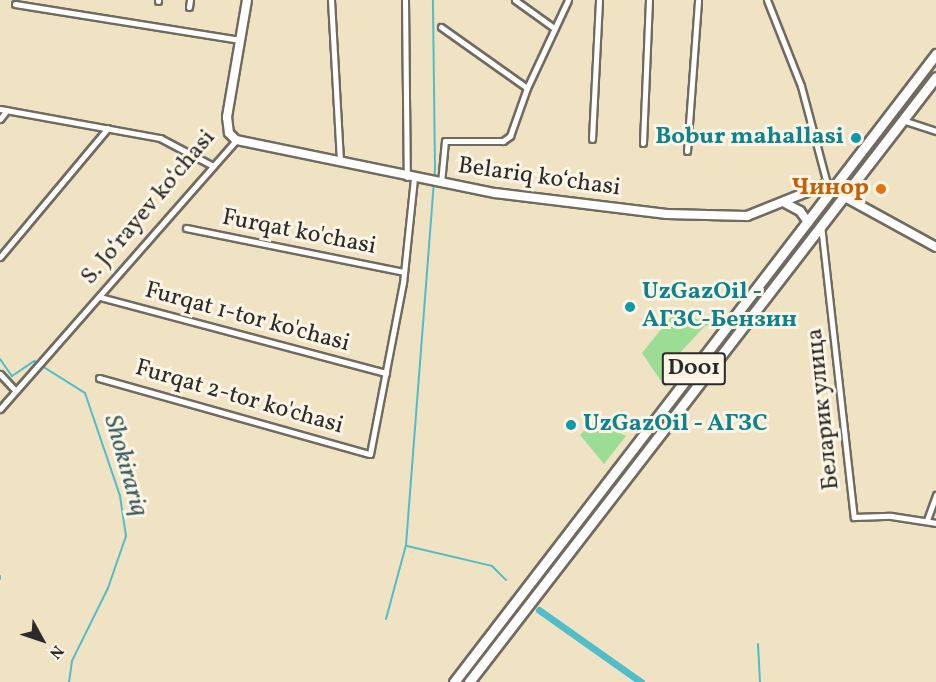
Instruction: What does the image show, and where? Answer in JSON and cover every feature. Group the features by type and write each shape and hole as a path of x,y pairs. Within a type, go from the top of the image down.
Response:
{"highway":[{"name":"D001","path":"454,682 808,222 830,186 936,55"},
{"name":"D001","path":"469,682 936,77"},
{"path":"830,186 843,196"},
{"path":"687,379 697,386"},
{"path":"548,560 548,568 559,566"}],"street":[{"name":"S. Joʻrayev koʻchasi","path":"0,409 236,140 229,133 227,117 247,0"},
{"path":"331,0 340,162"},
{"path":"386,373 404,272 410,178 405,0"},
{"path":"515,0 554,28"},
{"path":"441,183 445,141 507,140 527,88 568,0"},
{"path":"592,139 599,0"},
{"path":"643,143 649,0"},
{"path":"687,151 698,0"},
{"path":"767,0 801,86 830,186"},
{"path":"15,4 240,40"},
{"path":"441,27 527,88"},
{"path":"0,109 160,138 213,166"},
{"path":"0,119 7,110"},
{"path":"902,120 936,131"},
{"path":"0,257 108,128"},
{"name":"Belariq koʻchasi","path":"236,140 431,182 568,204 668,214 740,217 830,186"},
{"path":"843,196 936,247"},
{"path":"786,203 800,211 808,222"},
{"name":"Беларик улица","path":"821,225 854,517 891,516 927,520"},
{"name":"Furqat ko'chasi","path":"186,228 404,272"},
{"name":"Furqat 1-tor ko'chasi","path":"100,297 386,373"},
{"name":"Furqat 2-tor ko'chasi","path":"99,378 370,454 386,373"},
{"path":"0,374 15,390"},
{"path":"936,495 927,520 936,523"}],"green space":[{"path":"674,313 715,324 705,326 662,372 668,384 665,387 642,353"},
{"path":"594,420 626,436 604,464 580,435"}],"waterway":[{"path":"386,619 406,545 435,170 433,0"},
{"name":"Shokirariq","path":"0,359 12,376 34,361 85,393 120,496 126,536 108,588 72,661 69,682"},
{"path":"407,546 492,566 506,580"},
{"path":"539,610 641,682"},
{"path":"758,644 760,682"}],"place":[{"name":"Bobur mahallasi","path":"856,138"},
{"name":"Чинор","path":"881,189"},
{"name":"UzGazOil - АГЗС-Бензин","path":"630,307"},
{"name":"UzGazOil - АГЗС","path":"571,425"}]}
